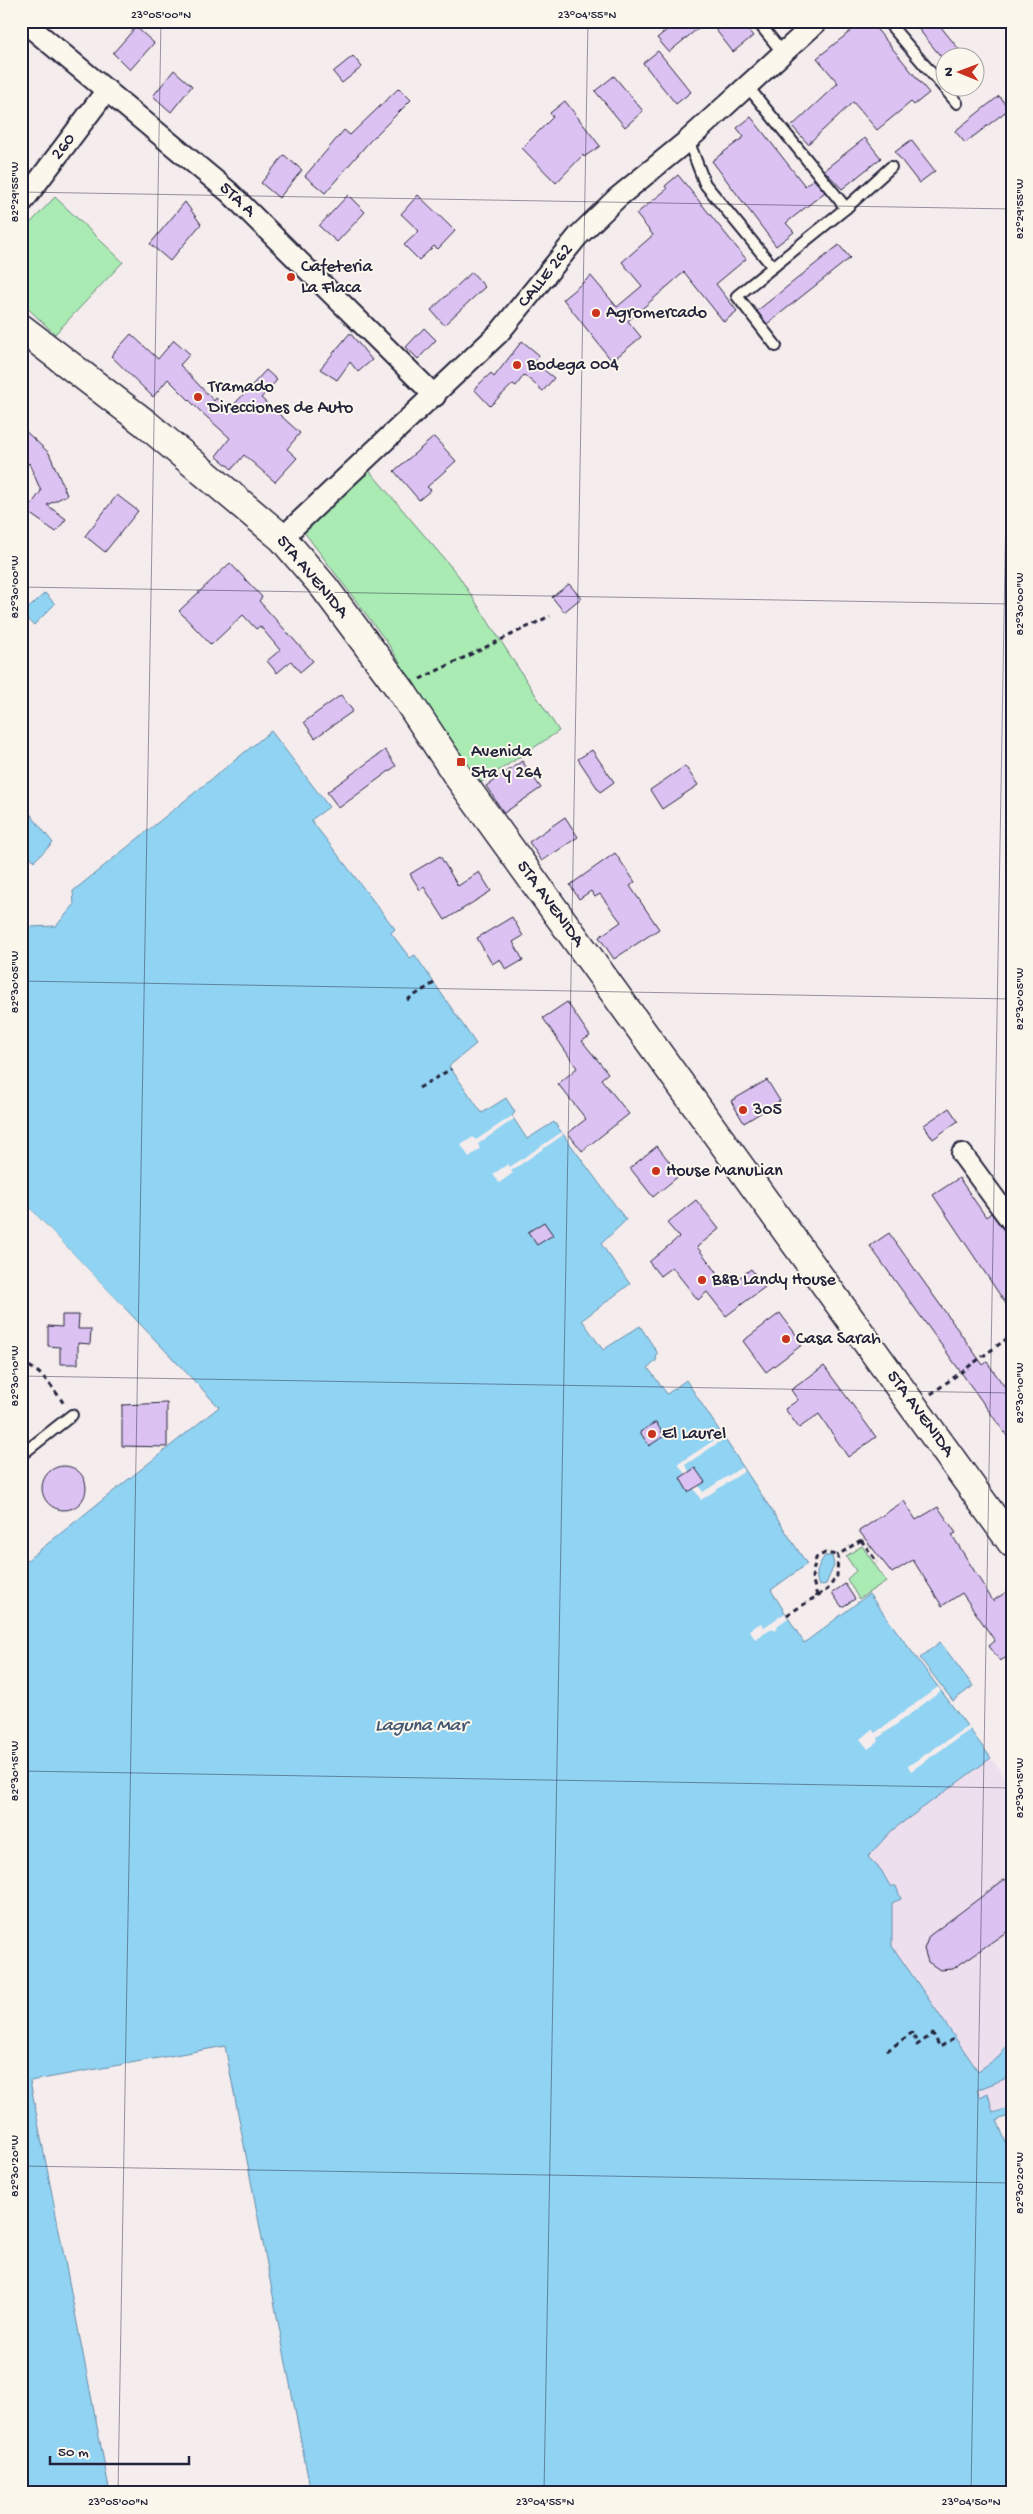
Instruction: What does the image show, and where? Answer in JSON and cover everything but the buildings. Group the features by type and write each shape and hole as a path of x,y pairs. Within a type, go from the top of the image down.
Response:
{"highway":[{"name":"5TA AVENIDA","path":"21,328 145,423 282,538 324,587 400,689 457,775 915,1406 1012,1543"}],"street":[{"name":"5TA A","path":"23,21 229,192 435,396"},
{"name":"CALLE 262","path":"282,538 435,396 499,333 585,230 617,198 688,140 748,87 783,54 809,24"},
{"name":"260","path":"21,204 107,90"},
{"path":"962,1154 1012,1222"}],"lane":[{"path":"757,21 783,54"},
{"path":"887,21 957,103"},
{"path":"748,87 846,208"},
{"path":"688,140 705,184 773,267"},
{"path":"776,346 737,296 846,208 890,167"},
{"path":"21,1455 72,1415"}],"path":[{"path":"400,689 550,616"},
{"path":"407,1000 434,983"},
{"path":"419,1088 451,1069"},
{"path":"915,1406 1012,1335"},
{"path":"21,1363 29,1365 53,1388 72,1415"},
{"path":"817,1596 812,1577 816,1558 824,1553 838,1554 863,1539 877,1562"},
{"path":"787,1615 828,1589 837,1576 838,1554"},
{"path":"1006,2014 1012,2006"},
{"path":"887,2051 913,2032 917,2045 933,2034 940,2047 955,2038"}],"shaded area":[{"path":"991,1758 1012,1788 1012,2036 999,2057 978,2071 892,1946 892,1903 901,1899 868,1857 891,1831"},
{"path":"1012,2076 1012,2107 993,2113 988,2094 980,2097 977,2090"}],"green space":[{"path":"55,197 123,262 55,334 21,302 21,233"},
{"path":"367,468 458,575 559,731 477,785 387,642 301,528"},
{"path":"862,1546 886,1581 859,1599 847,1579 856,1571 846,1556"}],"water":[{"path":"45,593 55,604 34,625 22,614"},
{"name":"Laguna Mar","path":"271,731 329,807 311,820 395,929 391,933 410,958 415,955 476,1044 449,1066 482,1113 506,1098 515,1112 512,1116 527,1139 554,1122 626,1220 601,1244 630,1284 582,1320 603,1350 640,1326 657,1352 656,1361 648,1368 667,1394 686,1380 807,1564 771,1590 804,1643 869,1594 991,1758 891,1831 868,1857 881,1870 890,1886 896,1886 901,1899 892,1903 892,1946 978,2071 999,2057 1012,2036 1012,2076 977,2090 980,2097 988,2093 993,2113 1012,2107 1012,2115 997,2120 1012,2158 1012,2493 311,2493 225,2046 30,2081 110,2493 21,2493 21,1565 219,1407 21,1199 21,918 29,927 56,926 74,905 73,891"},
{"path":"21,802 53,843 34,861 21,845"},
{"path":"825,1556 832,1556 834,1565 826,1584 819,1586 818,1570"},
{"path":"940,1642 973,1686 953,1701 920,1658"}],"pier":[{"path":"512,1116 514,1119 478,1144 480,1149 469,1157 461,1145 473,1137 476,1140"},
{"path":"562,1132 563,1135 511,1171 513,1173 499,1183 493,1174 508,1164 510,1167"},
{"path":"21,1199 124,1307 122,1308 21,1203"},
{"path":"722,1435 724,1439 685,1465 690,1472 695,1468 704,1482 699,1486 703,1492 742,1467 745,1471 701,1500 694,1489 689,1492 680,1478 685,1474 678,1464"},
{"path":"785,1613 788,1618 777,1626 778,1628 774,1631 772,1629 755,1639 749,1630 761,1623 764,1627"},
{"path":"938,1687 941,1691 878,1738 879,1741 868,1749 860,1739 872,1729 875,1733"},
{"path":"968,1726 971,1729 911,1771 908,1766"}],"place":[{"name":"Cafeteria La Flaca","path":"291,277"},
{"name":"Agromercado","path":"596,313"},
{"name":"Bodega 004","path":"517,365"},
{"name":"Tramado Direcciones de Auto","path":"198,397"},
{"name":"Avenida 5ta y 264","path":"461,762"},
{"name":"305","path":"743,1110"},
{"name":"House ManuLian","path":"656,1171"},
{"name":"B&B Landy House","path":"702,1280"},
{"name":"Casa Sarah","path":"786,1339"},
{"name":"El Laurel","path":"652,1434"}]}
